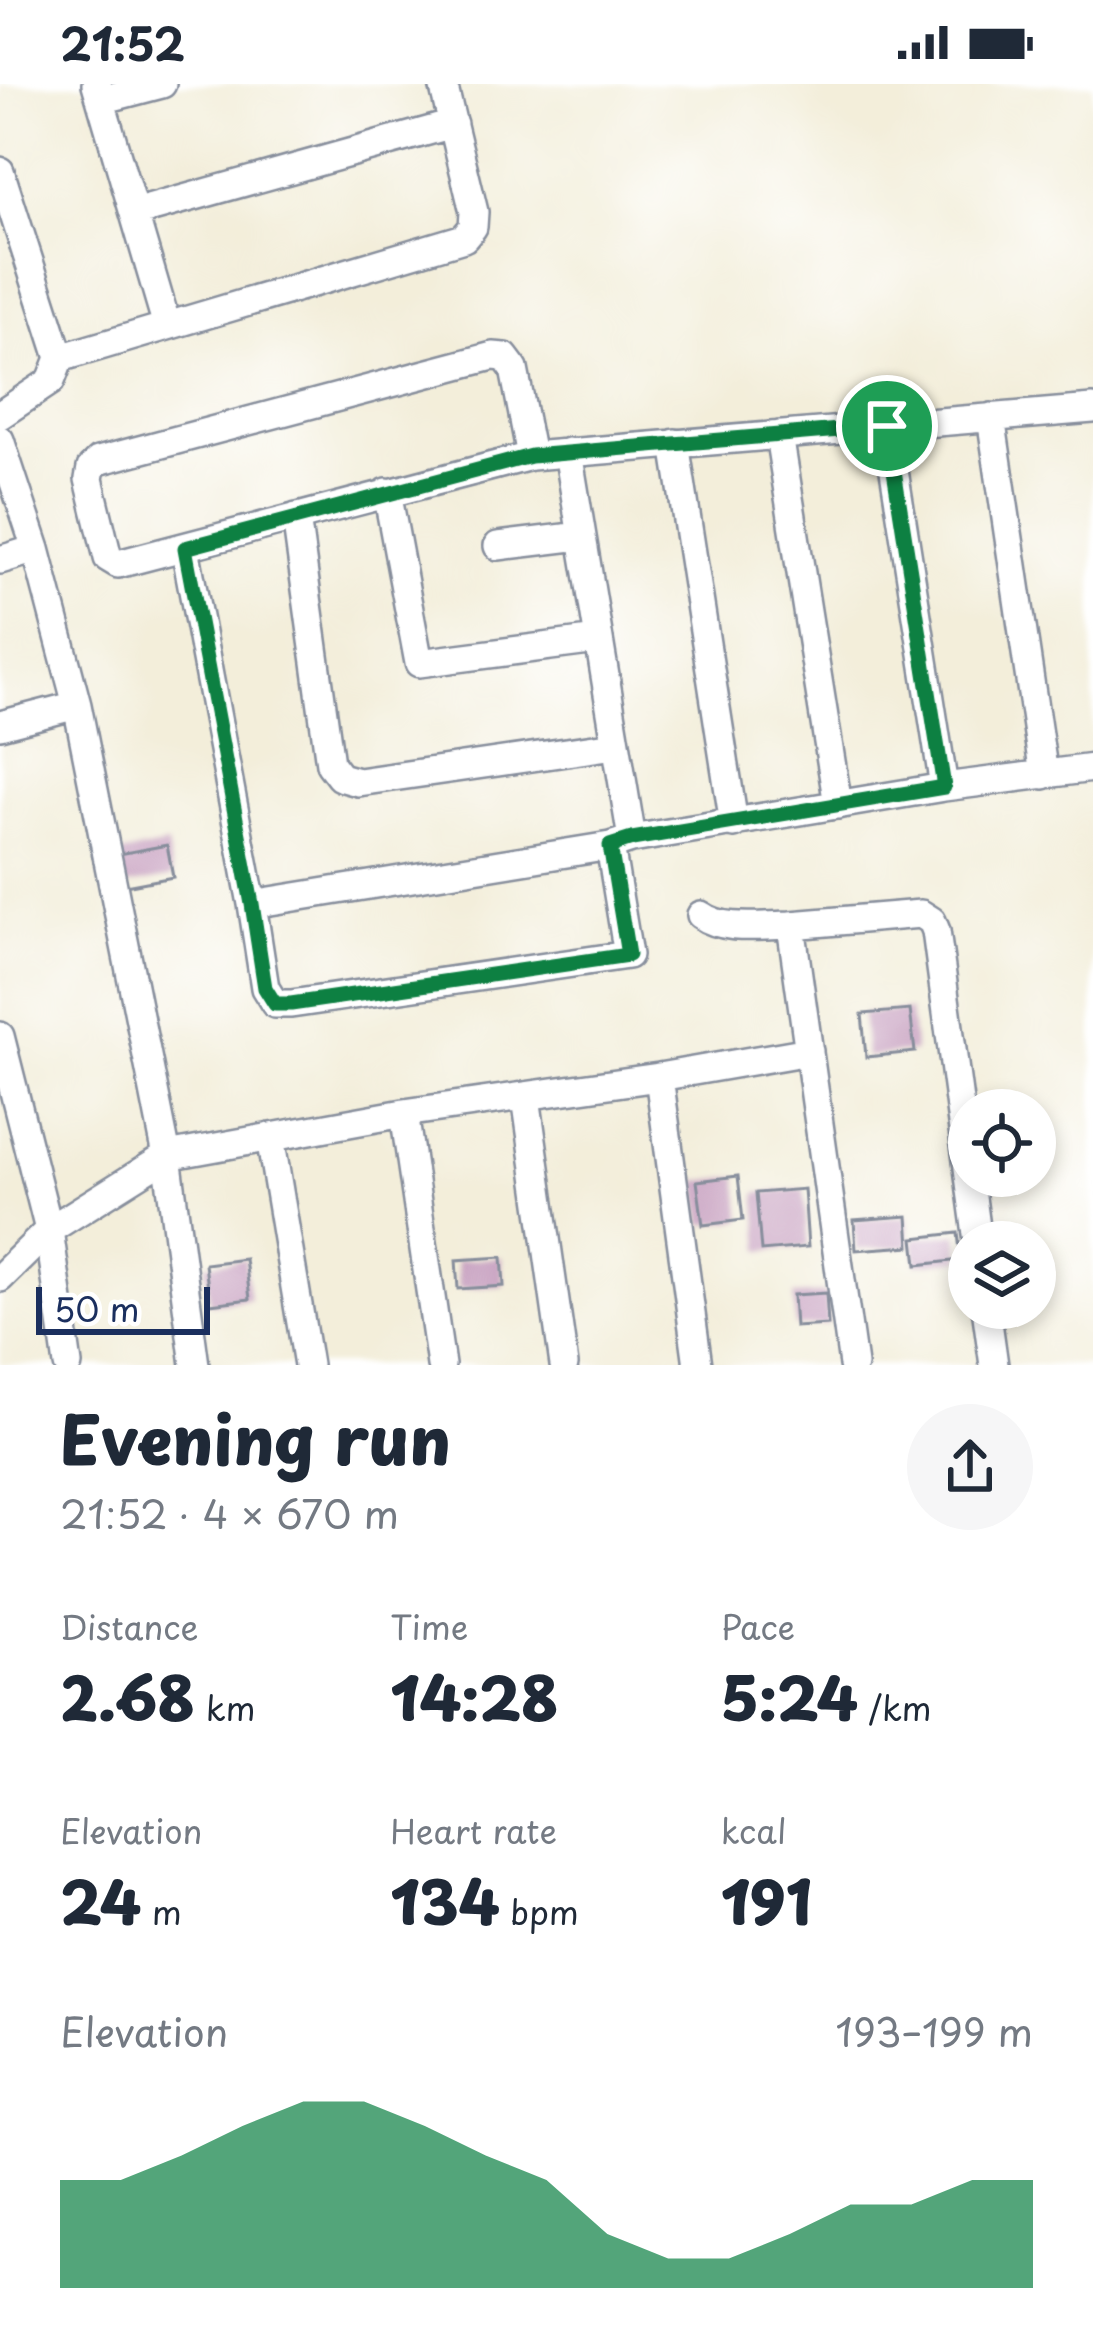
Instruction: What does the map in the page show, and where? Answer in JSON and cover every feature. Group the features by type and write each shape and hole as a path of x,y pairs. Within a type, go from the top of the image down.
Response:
{"street":[{"path":"162,84 99,92 167,326"},
{"path":"60,358 464,238 473,227 474,212 443,84"},
{"path":"134,213 453,124"},
{"path":"0,172 60,358 51,381 0,415"},
{"path":"531,456 514,369 505,357 493,356 98,461 89,478 108,557 118,564 531,456 1093,409"},
{"path":"991,417 1045,775"},
{"path":"887,426 944,787"},
{"path":"779,435 838,805"},
{"path":"0,440 36,549 77,705 166,1156 195,1365"},
{"path":"675,443 734,824"},
{"path":"185,548 265,988 275,1004 628,955 615,745 568,452"},
{"path":"387,493 419,663 598,640"},
{"path":"296,517 330,764 340,777 358,782 615,745"},
{"path":"498,546 581,536"},
{"path":"0,560 36,549"},
{"path":"0,724 77,705"},
{"path":"252,904 944,787 1093,768"},
{"path":"701,915 730,925 921,914 932,921 975,1221"},
{"path":"791,925 853,1365"},
{"path":"0,1036 50,1230 68,1365"},
{"path":"0,1278 50,1230 166,1156 809,1051"},
{"path":"658,1077 698,1365"},
{"path":"526,1097 564,1365"},
{"path":"404,1114 441,1365"},
{"path":"270,1138 308,1365"},
{"path":"989,1329 994,1365"}],"building":[{"path":"167,845 173,877 120,887 114,855"},
{"path":"910,1010 915,1052 866,1057 862,1014"},
{"path":"738,1176 743,1220 703,1225 697,1181"},
{"path":"804,1189 808,1247 761,1251 756,1193"},
{"path":"908,1216 910,1246 856,1250 854,1220"},
{"path":"948,1234 948,1261 917,1265 914,1238"},
{"path":"502,1257 504,1286 458,1289 456,1260"},
{"path":"245,1259 250,1299 210,1304 205,1264"},
{"path":"826,1293 828,1325 795,1327 793,1295"}],"route":[{"path":"887,426 944,787 610,846 628,955 275,1004 265,988 185,548 531,456 887,426"}]}
